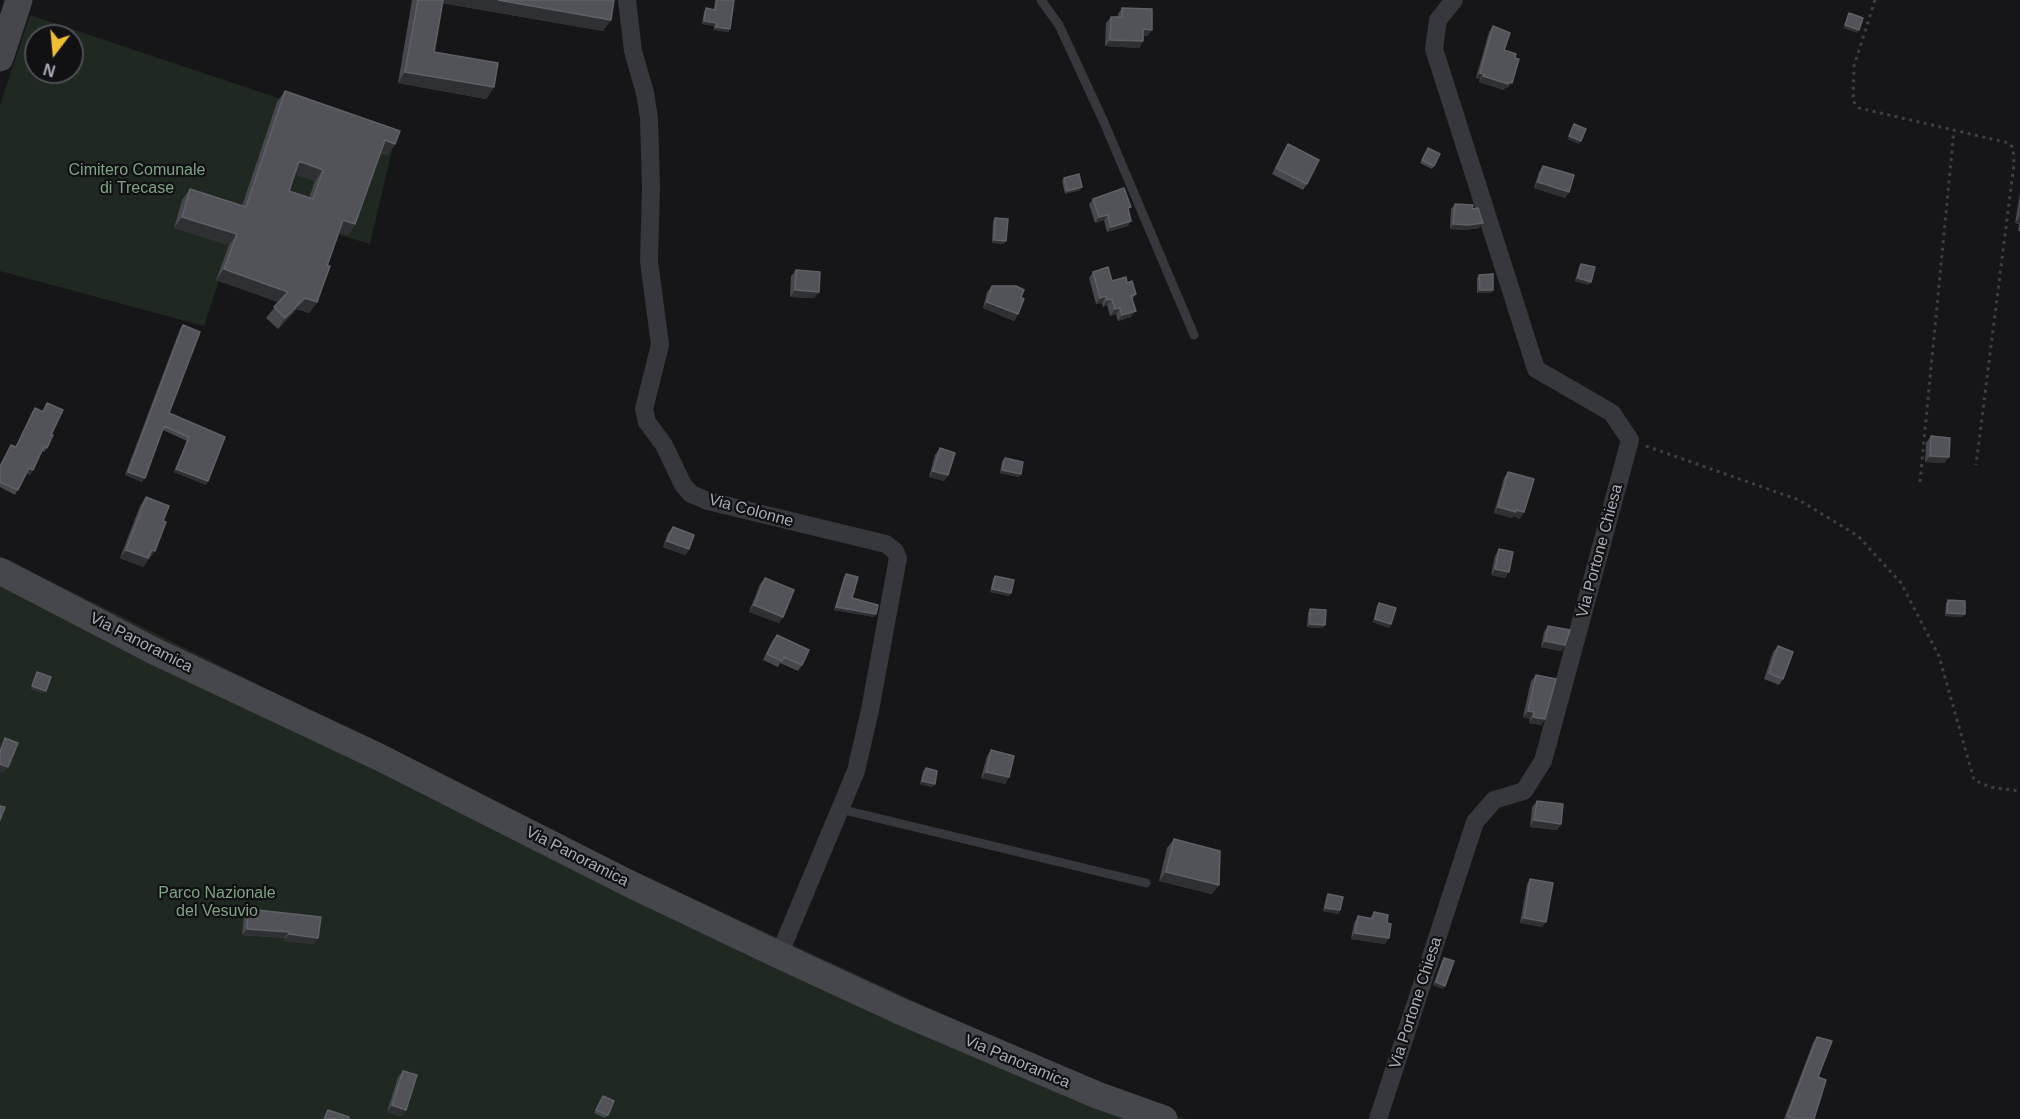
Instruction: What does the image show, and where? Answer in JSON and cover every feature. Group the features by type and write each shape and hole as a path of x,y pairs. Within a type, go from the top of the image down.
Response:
{"street":[{"path":"0,58 19,0"},
{"name":"Via Colonne","path":"627,0 633,51 645,93 649,118 651,187 649,261 660,345 644,409 647,422 664,445 683,485 691,494 708,501 886,544 895,551 898,558 870,710 858,761 779,955"},
{"path":"1454,0 1438,20 1434,49 1536,369 1612,412 1630,440"},
{"name":"Via Portone Chiesa","path":"1378,1119 1475,822 1494,800 1524,791 1543,760 1630,440"},
{"name":"Via Panoramica","path":"0,571 154,651 379,758 630,885 900,1011 1097,1095 1164,1119"}],"lane":[{"path":"1041,0 1059,25 1194,335"},
{"path":"840,809 1146,883"}],"path":[{"path":"1875,0 1854,66 1853,101 1859,108 2009,143 2013,148 2012,176 1976,465"},
{"path":"1920,482 1954,130"},
{"path":"1630,440 1799,500 1858,536 1901,583 1939,656 1974,780 1990,787 2020,791"}],"green space":[{"name":"Cimitero Comunale di Trecase","path":"30,15 57,24 27,24"},
{"name":"Cimitero Comunale di Trecase","path":"24,33 24,84 84,84 84,33 395,137 370,244 339,235 310,313 219,280 204,326 0,271 0,105"},
{"name":"Parco Nazionale del Vesuvio","path":"0,556 619,864 918,1003 1164,1113 1186,1119 0,1119"}],"building":[{"path":"418,0 443,0 434,52 498,63 494,87 405,72"},
{"path":"498,0 614,0 611,20"},
{"path":"717,0 734,0 730,29 716,27 717,23 704,21 706,8 715,10"},
{"path":"1122,8 1152,9 1152,30 1143,29 1143,41 1110,40 1111,17 1122,17"},
{"path":"1849,13 1863,18 1859,30 1845,25"},
{"path":"1493,26 1510,33 1504,50 1516,54 1515,58 1519,59 1512,83 1508,82 1508,84 1480,73"},
{"path":"285,91 400,131 395,144 385,140 355,224 343,220 317,302 305,298 285,318 274,307 288,292 224,269 237,234 182,217 190,189 246,207","holes":["299,161 323,170 313,199 289,191"]},
{"path":"1574,124 1586,129 1581,141 1569,136"},
{"path":"1288,144 1319,160 1307,184 1276,168"},
{"path":"1428,148 1440,154 1434,166 1422,160"},
{"path":"1543,166 1574,175 1569,192 1538,182"},
{"path":"1079,174 1082,187 1067,191 1064,178"},
{"path":"1124,188 1131,207 1128,208 1131,221 1111,227 1108,215 1099,217 1093,199"},
{"path":"1455,204 1473,205 1472,209 1478,208 1483,223 1453,224"},
{"path":"995,218 1008,219 1006,241 994,240"},
{"path":"1581,264 1595,267 1591,282 1578,278"},
{"path":"1108,267 1112,281 1126,277 1127,283 1132,281 1136,294 1131,296 1136,311 1122,315 1120,308 1115,309 1112,299 1107,300 1106,296 1100,298 1093,272"},
{"path":"796,270 820,272 819,292 795,290"},
{"path":"1493,274 1493,290 1480,290 1479,275"},
{"path":"992,286 1016,286 1024,290 1021,297 1024,299 1018,314 987,302"},
{"path":"183,325 200,332 169,413 225,437 208,481 176,469 189,437 164,426 145,478 128,472"},
{"path":"47,403 63,410 47,448 44,446 33,470 29,468 18,490 0,482 0,467 11,445 16,447 35,408 43,412"},
{"path":"1931,436 1950,438 1949,457 1930,456"},
{"path":"940,448 955,453 948,475 933,471"},
{"path":"1005,458 1023,462 1021,474 1002,470"},
{"path":"1508,472 1534,479 1524,512 1498,507"},
{"path":"146,497 169,506 163,521 166,522 155,551 152,550 148,558 126,550"},
{"path":"673,527 694,535 689,549 667,541"},
{"path":"1499,549 1513,552 1509,572 1495,569"},
{"path":"846,574 858,577 852,598 878,605 876,614 836,607"},
{"path":"995,576 1014,580 1011,593 992,589"},
{"path":"765,578 794,590 783,617 754,605"},
{"path":"1948,600 1965,601 1965,614 1947,613"},
{"path":"1379,603 1396,608 1391,624 1375,619"},
{"path":"1310,609 1326,610 1325,625 1310,624"},
{"path":"1548,626 1570,630 1565,645 1545,641"},
{"path":"777,635 809,650 802,665 784,657 782,661 767,654"},
{"path":"1778,646 1793,652 1783,679 1769,673"},
{"path":"37,672 51,677 46,691 32,686"},
{"path":"1536,675 1556,679 1545,719 1533,717 1534,712 1528,711"},
{"path":"5,738 18,743 8,767 0,764 0,752"},
{"path":"991,750 1014,756 1009,777 986,772"},
{"path":"926,768 937,771 935,784 922,781"},
{"path":"1537,801 1563,804 1561,824 1534,820"},
{"path":"0,806 5,807 0,820"},
{"path":"1174,839 1220,851 1219,885 1166,872"},
{"path":"1530,879 1553,883 1546,922 1524,918"},
{"path":"1328,894 1343,897 1340,910 1325,908"},
{"path":"248,909 321,917 318,938 289,934 289,932 247,929"},
{"path":"1374,912 1388,915 1387,923 1391,924 1389,938 1355,933 1358,916 1373,919"},
{"path":"1444,958 1454,961 1445,986 1436,982"},
{"path":"1817,1037 1832,1041 1818,1077 1826,1080 1814,1119 1795,1119 1787,1116"},
{"path":"403,1071 417,1075 406,1110 392,1105"},
{"path":"603,1096 614,1101 608,1115 596,1110"},
{"path":"328,1110 349,1117 349,1119 324,1119"}]}
